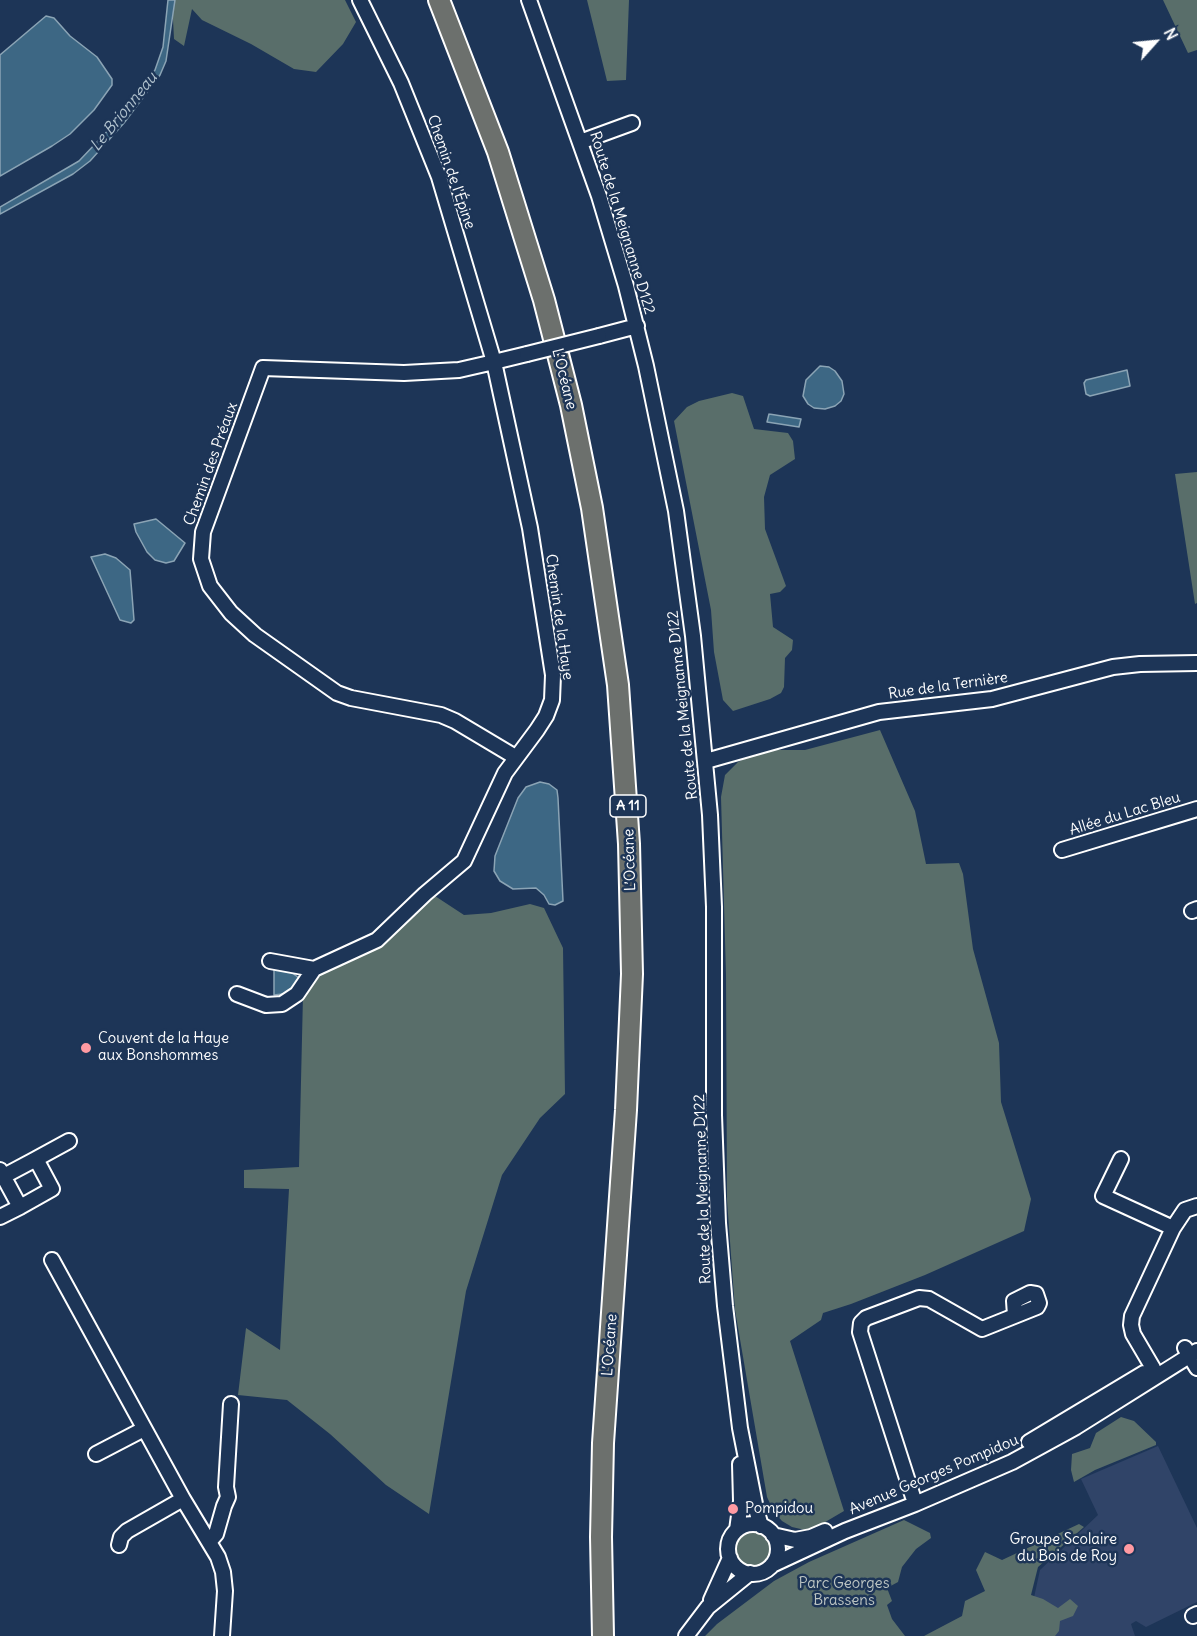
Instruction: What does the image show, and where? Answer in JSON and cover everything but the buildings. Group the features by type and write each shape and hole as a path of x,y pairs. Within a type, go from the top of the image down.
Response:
{"highway":[{"name":"L’Océane","path":"439,0 498,152 544,300 571,405 592,508 618,685 630,844 632,974 625,1134 603,1454 601,1537 603,1636"},
{"name":"L’Océane","path":"453,0 512,154 544,253 572,356 605,510 632,696 644,877 644,1009 638,1140 615,1476 614,1571 617,1636"}],"street":[{"name":"Chemin de l'Épine","path":"360,0 401,83 439,177 494,362"},
{"name":"Route de la Meignanne D122","path":"529,0 599,196 637,326 676,511 693,636 706,761 714,907 714,1115 718,1223 725,1306 740,1428"},
{"path":"580,142 632,123"},
{"path":"494,362 637,326"},
{"name":"Chemin des Préaux","path":"494,362 459,370 404,373 263,368 203,532 200,550 207,579 231,613 255,636 338,693 351,698 441,715 455,721 515,759"},
{"name":"Chemin de la Haye","path":"314,969 377,940 464,861 505,773 537,730 552,700 553,675 530,528 494,362"},
{"name":"Rue de la Ternière","path":"706,761 879,712 992,699 1113,667 1197,663"},
{"name":"Allée du Lac Bleu","path":"1062,850 1197,809"},
{"path":"237,994 266,1005 282,1004 297,994 314,969 270,961"},
{"path":"20,1208 2,1173 36,1159 69,1141"},
{"path":"0,1217 52,1189 36,1159"},
{"path":"1121,1159 1103,1196 1173,1228"},
{"path":"1153,1368 1133,1334 1132,1316 1173,1228 1185,1210 1197,1206"},
{"path":"52,1260 183,1499 210,1541 223,1572 225,1591 222,1636"},
{"path":"913,1497 860,1332 861,1323 866,1318 918,1298 929,1299 982,1329 1015,1315"},
{"path":"1192,1349 1197,1368"},
{"name":"Avenue Georges Pompidou","path":"773,1535 795,1540 811,1537 913,1497 1016,1450 1153,1368 1192,1349"},
{"name":"Avenue Georges Pompidou","path":"772,1565 845,1531 1012,1462 1085,1421 1192,1349"},
{"path":"210,1541 216,1534 228,1497 226,1487 231,1404"},
{"path":"740,1428 761,1526"},
{"path":"686,1636 708,1607 730,1558 729,1542 737,1530 741,1501 740,1428"},
{"path":"96,1454 144,1429"},
{"path":"119,1545 121,1537 127,1530 183,1499"},
{"path":"730,1558 738,1568 750,1573 762,1572 772,1565 777,1549 773,1535 761,1526 748,1525 737,1530"},
{"path":"708,1607 750,1573"}],"shaded area":[{"name":"Groupe Scolaire du Bois de Roy","path":"1158,1446 1197,1528 1197,1602 1146,1627 1136,1621 1131,1624 1135,1636 1045,1636 1033,1602 1040,1570 1098,1515 1081,1479"}],"green space":[{"path":"172,0 345,0 356,22 343,44 316,72 294,69 251,44 202,20 192,9 184,46 174,39"},
{"path":"587,0 629,0 626,80 607,81"},
{"path":"1163,0 1197,0 1197,50 1188,53"},
{"path":"732,393 743,396 754,429 788,433 793,441 795,459 770,475 764,497 765,529 786,586 780,592 770,594 773,627 793,640 792,650 785,658 784,687 781,693 770,699 733,711 723,700 714,652 711,610 674,421 687,407 699,401"},
{"path":"1197,472 1197,603 1195,604 1175,474"},
{"path":"880,730 915,811 926,864 959,863 963,874 973,949 999,1043 1001,1102 1031,1199 1024,1231 925,1275 823,1313 821,1320 790,1341 844,1511 815,1528 805,1530 792,1527 782,1521 774,1512 767,1497 735,1310 727,1200 726,975 721,797 725,775 738,762 751,755 775,750 805,750"},
{"path":"435,896 464,915 491,913 530,904 544,908 563,948 565,1094 540,1118 502,1175 466,1291 429,1514 386,1485 330,1434 287,1400 238,1395 246,1328 280,1350 289,1189 244,1188 244,1170 299,1167 303,995 314,969 377,940"},
{"path":"1121,1417 1134,1421 1156,1442 1156,1445 1095,1470 1074,1482 1071,1470 1072,1454 1090,1448 1096,1433"},
{"name":"Parc Georges Brassens","path":"904,1520 930,1533 931,1538 916,1549 902,1567 898,1582 887,1588 892,1601 887,1605 892,1619 905,1636 705,1636 717,1624 774,1581 809,1562"},
{"name":"Parc Georges Brassens","path":"1079,1524 1084,1527 1038,1567 1031,1595 1058,1608 1070,1599 1078,1606 1073,1616 1060,1621 1059,1631 1055,1636 924,1636 962,1616 965,1601 985,1591 976,1570 985,1552 1002,1560"},
{"path":"754,1531 768,1536 773,1550 768,1564 754,1569 740,1564 735,1550 740,1536"}],"water":[{"name":"Le Brionneau","path":"168,0 175,0 166,61 160,75 124,123 90,161 73,174 0,214 0,207 79,161 117,121 155,70 163,47"},
{"path":"46,16 54,18 70,36 97,57 112,79 112,85 94,110 70,134 0,176 0,55"},
{"path":"820,366 829,367 835,371 842,381 844,394 835,406 825,409 814,408 803,396 806,380"},
{"path":"1127,370 1130,386 1090,396 1086,394 1084,383 1086,380"},
{"path":"769,414 801,419 799,427 767,422"},
{"path":"156,519 185,543 174,561 166,563 155,560 147,552 136,532 134,524"},
{"path":"105,554 116,558 130,570 134,620 131,623 120,620 91,557"},
{"path":"540,782 549,784 557,790 558,798 563,901 555,905 549,904 536,888 513,889 500,881 494,871 495,856 518,798 526,787"},
{"path":"274,966 289,966 291,972 303,981 291,993 274,995"}],"place":[{"name":"Couvent de la Haye aux Bonshommes","path":"86,1048"},
{"name":"Pompidou","path":"733,1509"},
{"name":"Groupe Scolaire du Bois de Roy","path":"1129,1549"}]}
